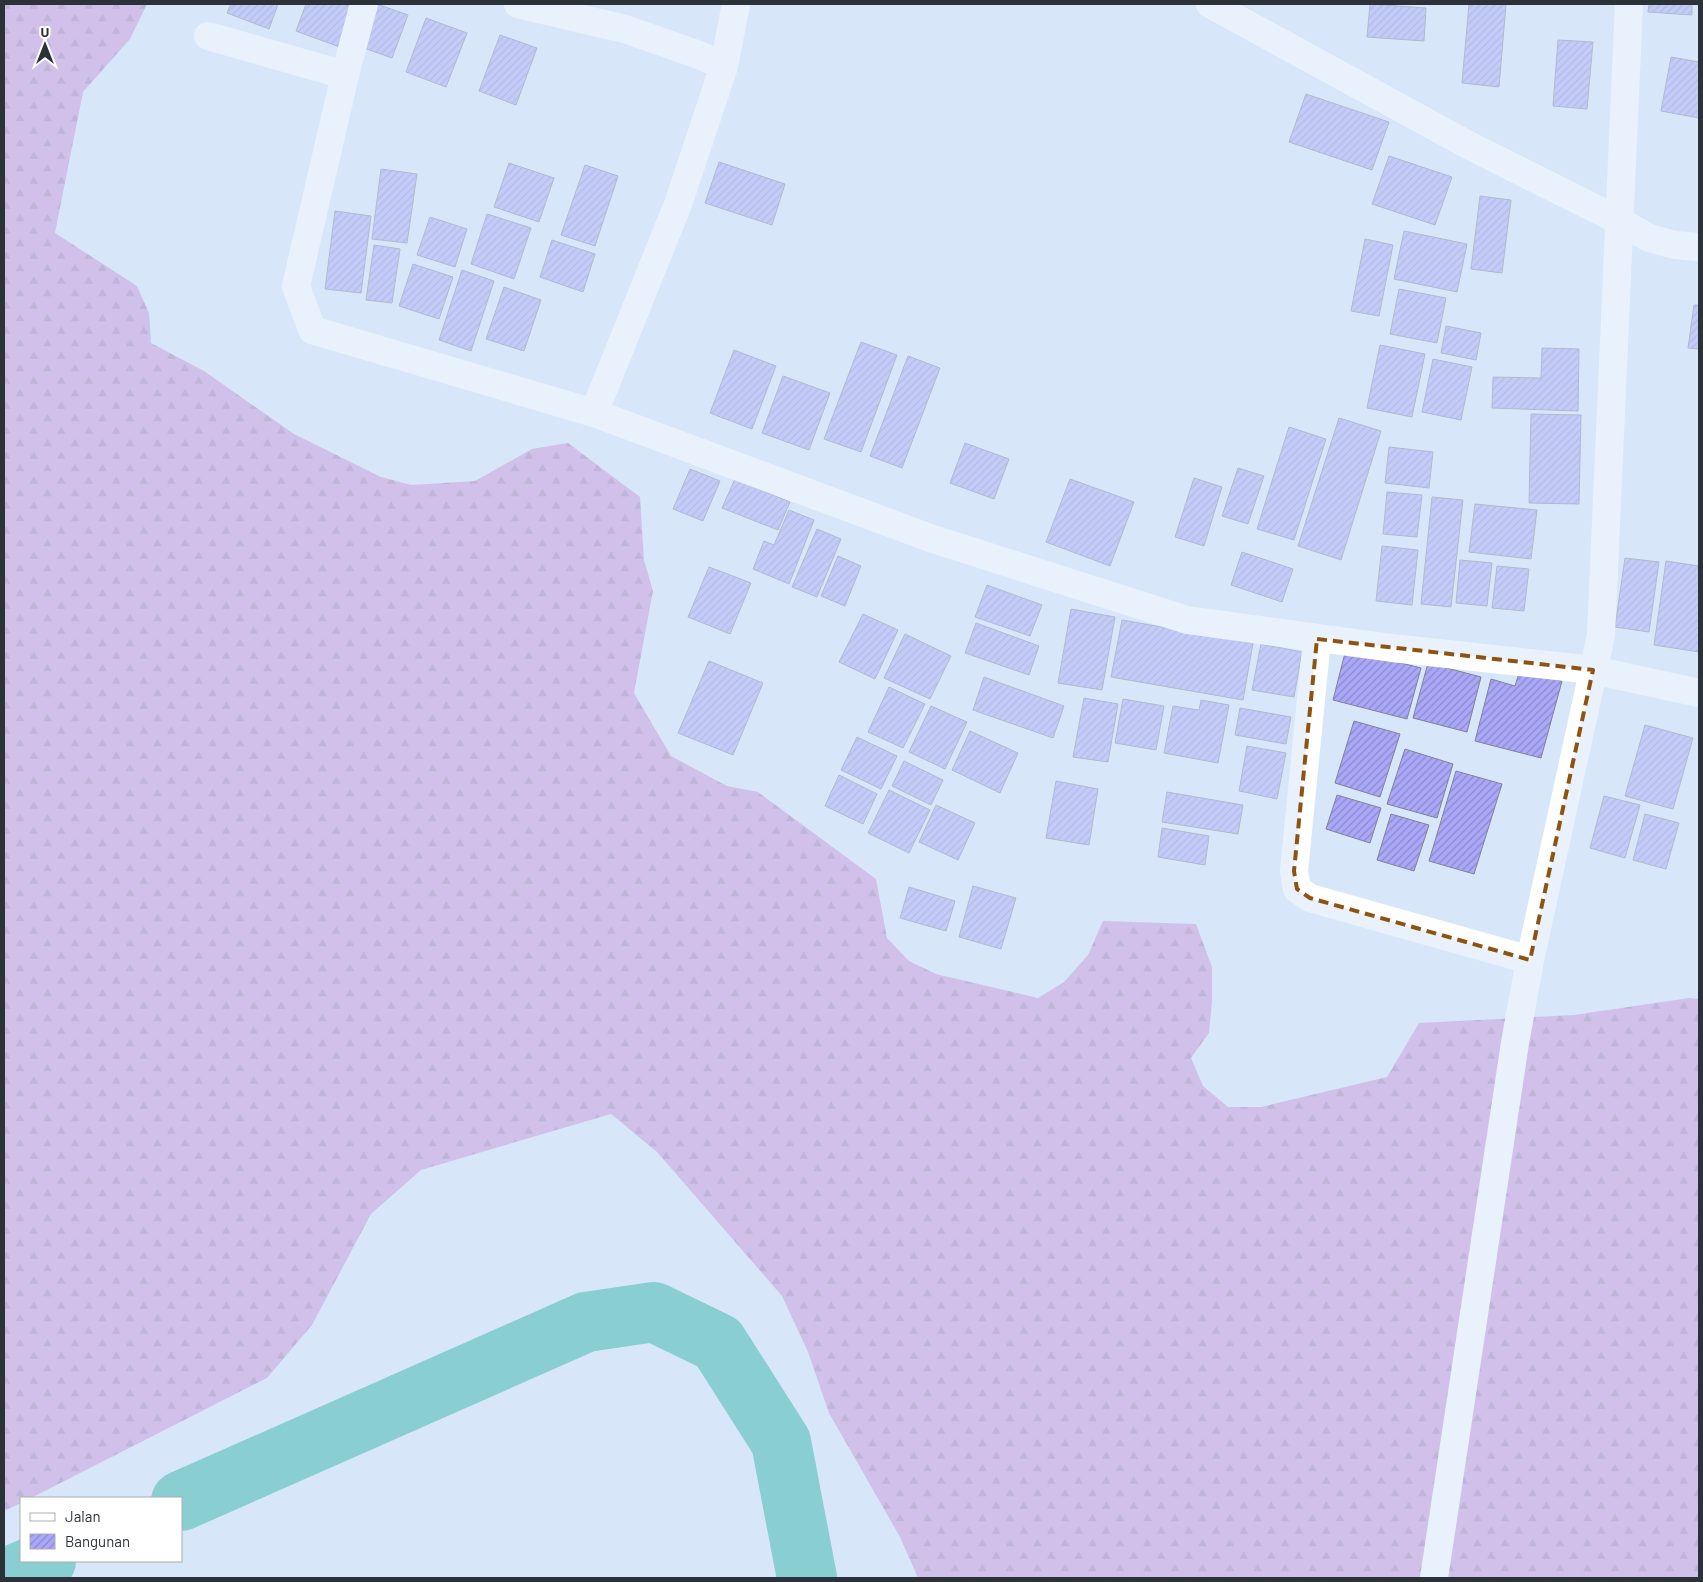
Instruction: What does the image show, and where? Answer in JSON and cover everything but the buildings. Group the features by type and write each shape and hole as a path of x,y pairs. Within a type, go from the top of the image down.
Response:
{"street":[{"path":"364,4 344,75 296,286 312,330 594,413 930,538 1187,620 1317,639 1593,670 1699,693"},
{"path":"518,4 625,28 724,66"},
{"path":"594,413 678,204 724,66 736,4"},
{"path":"1210,4 1472,147 1618,220 1649,238 1674,246 1699,247"},
{"path":"1434,1578 1513,1053 1530,960 1601,635 1629,4"},
{"path":"208,36 344,75"},
{"path":"1317,639 1294,871 1297,889 1310,898 1530,960"}],"highlighted area":[{"path":"1317,639 1593,670 1530,960 1310,898 1297,889 1294,871"}],"green space":[{"path":"4,4 147,4 130,39 83,92 55,233 137,286 149,313 151,343 204,371 294,434 381,477 411,485 475,481 532,449 568,443 640,497 644,560 653,591 634,693 671,756 727,786 758,792 876,879 887,938 909,961 936,974 1038,998 1064,982 1088,955 1103,921 1196,924 1212,967 1212,1002 1209,1033 1191,1058 1203,1086 1228,1107 1261,1107 1387,1077 1419,1023 1574,1015 1689,998 1699,999 1699,1578 918,1578 900,1537 829,1413 808,1352 782,1296 657,1152 611,1114 421,1170 371,1214 312,1325 267,1378 33,1497 20,1497 20,1503 4,1511"}],"waterway":[{"path":"182,1501 586,1322 654,1312 718,1343 781,1442 807,1578"},
{"path":"6,1578 44,1562"}]}
